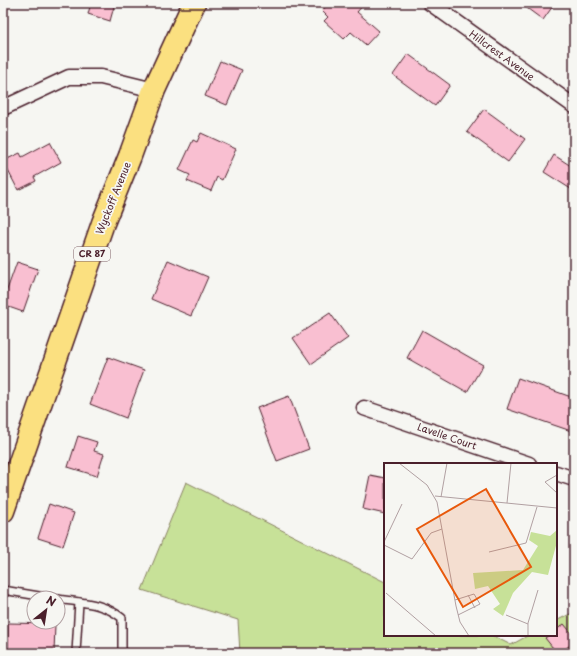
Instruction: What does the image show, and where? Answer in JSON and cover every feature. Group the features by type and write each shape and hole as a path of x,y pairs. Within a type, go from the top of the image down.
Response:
{"main road":[{"name":"Wyckoff Avenue","path":"3,511 103,223 130,156 154,90 194,3"}],"street":[{"name":"Hillcrest Avenue","path":"430,3 574,106"},
{"path":"3,108 69,77 101,77 154,90"},
{"name":"Lavelle Court","path":"364,408 526,463"},
{"path":"557,473 574,479"}],"lane":[{"path":"3,590 26,594"},
{"path":"66,600 99,605 112,610 122,618 122,653"},
{"path":"76,653 79,602"}],"green space":[{"path":"186,482 384,581 384,636 493,636 511,645 527,636 557,636 557,620 574,612 574,653 240,653 238,620 142,590"}],"building":[{"path":"91,3 115,3 110,21 88,14"},
{"path":"329,3 365,3 357,12 379,31 366,45 351,32 344,39 324,21 328,17 322,11"},
{"path":"520,3 555,3 543,20"},
{"path":"408,54 450,85 435,106 393,75"},
{"path":"220,61 242,70 227,105 205,96"},
{"path":"484,109 525,139 508,162 467,132"},
{"path":"201,133 236,149 222,180 217,177 211,191 187,181 190,175 179,170 193,140 197,142"},
{"path":"50,142 61,162 34,177 36,181 18,190 3,161 20,153 22,157"},
{"path":"554,155 574,168 574,191 544,172"},
{"path":"168,260 208,277 191,316 151,299"},
{"path":"17,262 38,269 23,312 3,305 3,301"},
{"path":"330,313 348,338 311,364 293,338"},
{"path":"422,330 483,365 467,392 407,358"},
{"path":"108,357 144,370 126,418 90,404"},
{"path":"518,378 574,398 574,432 507,409"},
{"path":"289,396 309,449 277,461 257,408"},
{"path":"78,436 97,442 94,451 104,454 97,476 68,467"},
{"path":"370,475 384,478 384,514 363,509"},
{"path":"49,504 74,513 63,546 38,538"},
{"path":"8,623 26,623 26,630 55,630 54,653 8,653"},
{"path":"564,624 574,636 574,642 560,653 557,653 545,638 548,636 557,636 557,629"}]}
